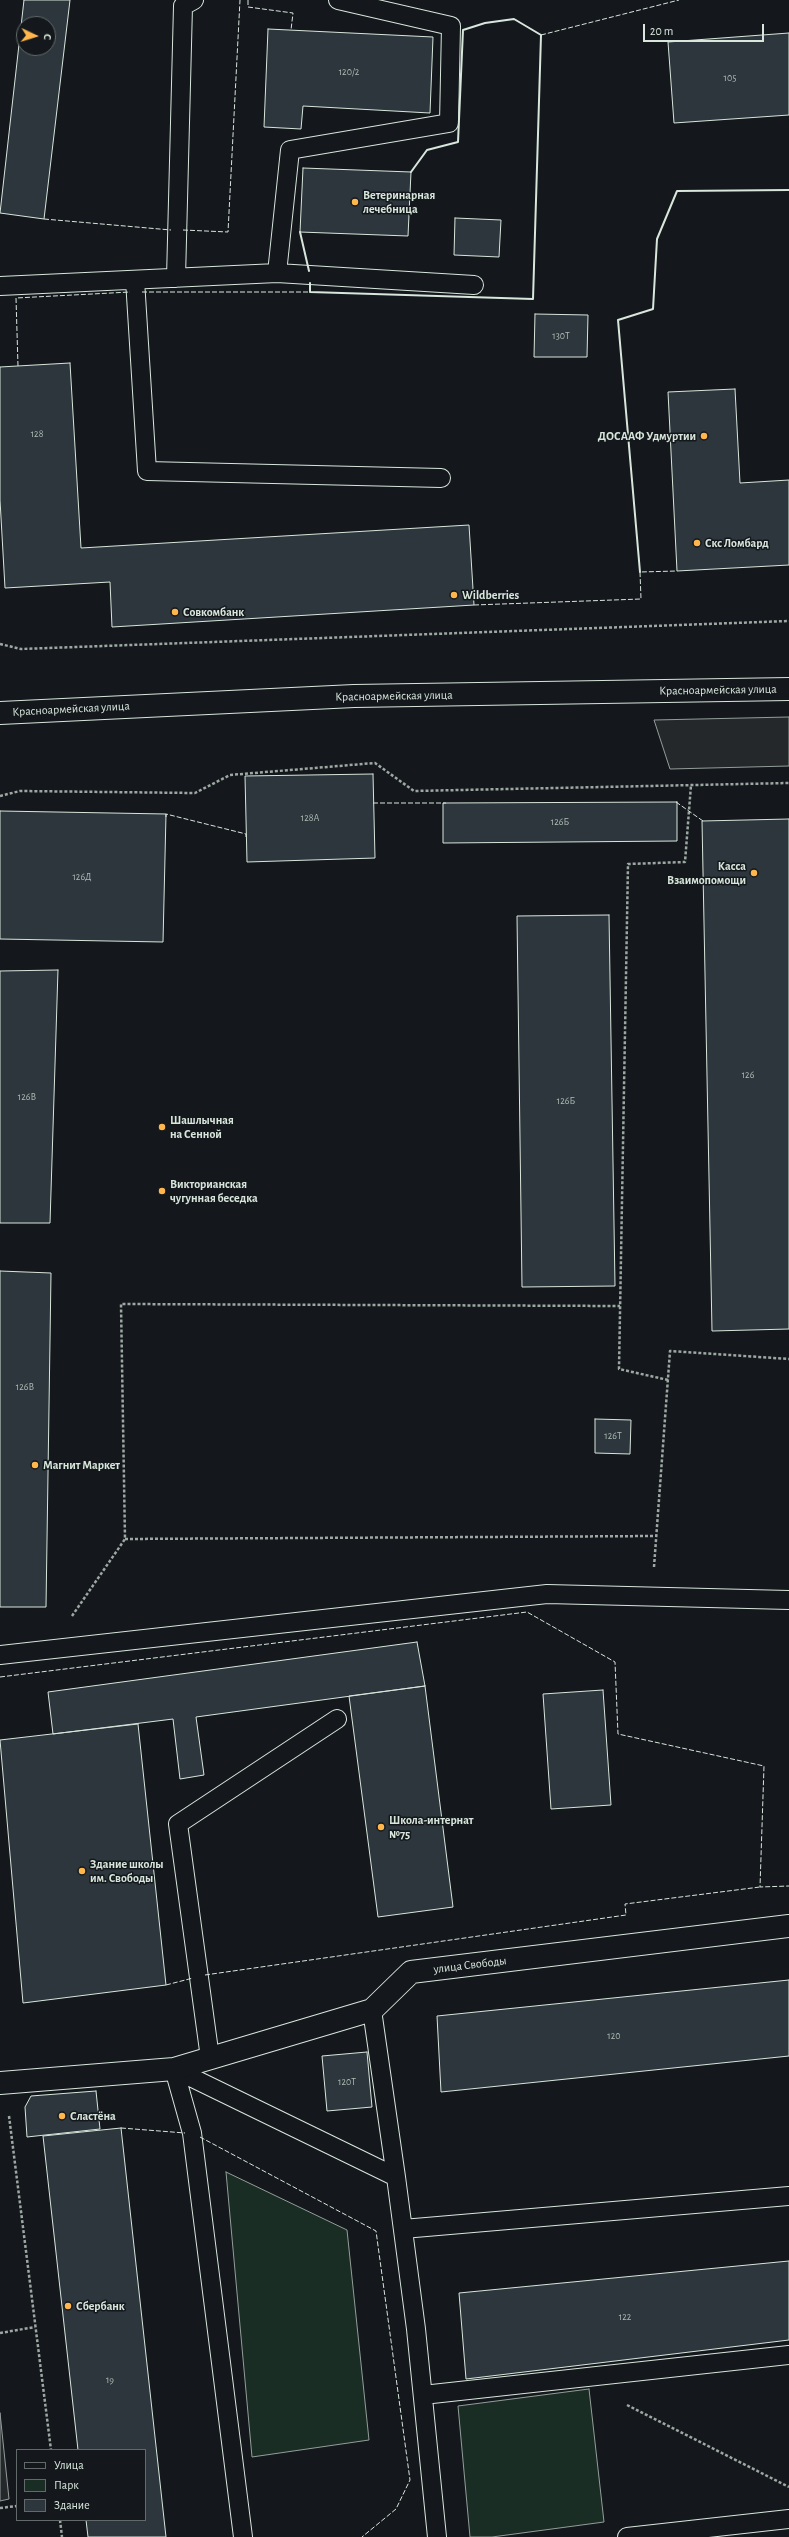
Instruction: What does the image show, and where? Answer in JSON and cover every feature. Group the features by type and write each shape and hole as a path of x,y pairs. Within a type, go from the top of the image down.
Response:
{"street":[{"name":"Красноармейская улица","path":"0,713 354,696 789,689"},
{"name":"улица Свободы","path":"0,2083 174,2068 372,2010 412,1972 789,1926"}],"lane":[{"path":"176,278 183,6 194,0"},
{"path":"277,273 290,150 449,122 451,26 338,0"},
{"path":"0,286 277,273 474,285"},
{"path":"135,280 147,471 441,478"},
{"path":"0,1655 547,1594 789,1600"},
{"path":"210,2058 178,1824 337,1718"},
{"path":"372,2010 403,2228 438,2537"},
{"path":"174,2068 396,2177"},
{"path":"174,2068 192,2133 243,2537"},
{"path":"403,2228 789,2196"},
{"path":"423,2395 789,2355"},
{"path":"627,2537 789,2519"}],"path":[{"path":"0,644 20,649 789,621"},
{"path":"0,796 20,791 195,793 230,775 375,763 414,791 789,783"},
{"path":"668,1380 619,1369 628,864 685,862 691,785"},
{"path":"48,1650 125,1538 121,1304 620,1306"},
{"path":"652,1597 670,1351 789,1359"},
{"path":"125,1538 656,1536"},
{"path":"6,2110 51,2449"},
{"path":"0,2333 35,2328"},
{"path":"625,2404 789,2487"},
{"path":"0,2508 16,2506"},
{"path":"60,2521 62,2537"}],"green space":[{"path":"226,2172 347,2230 369,2440 252,2457"},
{"path":"589,2389 604,2522 492,2537 470,2537 458,2406"}],"shaded area":[{"path":"789,717 789,766 670,769 654,720"},
{"path":"0,2413 9,2499 0,2501"}],"building":[{"path":"24,0 70,0 44,219 0,213 18,56 56,56 56,16 22,16"},
{"path":"268,29 433,37 430,113 303,106 301,129 264,127"},
{"path":"789,33 789,115 674,123 668,42"},
{"name":"Ветеринарная лечебница","path":"303,168 411,172 408,236 300,232"},
{"path":"455,218 501,220 499,257 454,255"},
{"path":"535,314 588,315 587,357 534,357"},
{"path":"70,363 81,548 469,525 474,605 112,627 110,582 5,588 0,500 0,367"},
{"name":"ДОСААФ Удмуртии","path":"735,389 740,483 789,480 789,565 677,571 668,392"},
{"path":"373,774 375,858 247,862 245,776"},
{"path":"677,802 677,841 443,843 443,803"},
{"path":"0,811 166,814 163,942 0,939"},
{"path":"789,819 789,1329 712,1331 702,821"},
{"path":"609,915 615,1286 522,1287 517,916"},
{"path":"58,970 50,1223 0,1223 0,971"},
{"path":"0,1271 51,1273 46,1607 0,1607"},
{"path":"595,1419 631,1420 630,1454 595,1453"},
{"path":"417,1642 425,1686 196,1717 204,1775 180,1779 173,1719 53,1734 48,1692"},
{"path":"425,1686 453,1907 378,1917 349,1696"},
{"path":"603,1690 611,1805 551,1809 543,1694"},
{"name":"Здание школы им. Свободы","path":"138,1724 166,1985 23,2003 0,1740"},
{"path":"789,1980 789,2056 441,2092 437,2016"},
{"path":"367,2052 372,2107 327,2111 322,2056"},
{"name":"Сластёна","path":"96,2091 100,2129 27,2137 25,2107 31,2096"},
{"path":"121,2128 166,2537 88,2537 86,2521 146,2521 146,2449 78,2449 43,2136"},
{"path":"789,2261 789,2340 466,2379 459,2293"}],"fence":[{"path":"183,230 228,232 240,0"},
{"path":"248,0 248,7 293,13 291,30"},
{"path":"541,35 679,0"},
{"path":"44,219 171,230"},
{"path":"18,366 16,298 130,292"},
{"path":"142,292 310,292"},
{"path":"474,605 641,599 640,572 677,571"},
{"path":"676,802 703,821"},
{"path":"373,803 446,803"},
{"path":"166,817 166,814 246,834 246,837"},
{"path":"0,1677 527,1612 615,1662 618,1734 764,1766 760,1887 789,1886"},
{"path":"205,1975 626,1915 625,1904 760,1887"},
{"path":"166,1985 193,1978"},
{"path":"121,2128 185,2133"},
{"path":"200,2137 376,2231 410,2480 396,2509 362,2537"}],"wall":[{"path":"310,283 310,292 533,299 541,35 514,19 485,23 463,30 458,142 427,150 411,172"},
{"path":"640,572 618,320 653,309 657,239 677,191 789,190"},
{"path":"300,232 309,271"}],"place":[{"name":"Ветеринарная лечебница","path":"355,202"},
{"name":"ДОСААФ Удмуртии","path":"704,436"},
{"name":"Скс Ломбард","path":"697,543"},
{"name":"Wildberries","path":"454,595"},
{"name":"Совкомбанк","path":"175,612"},
{"name":"Касса Взаимопомощи","path":"754,873"},
{"name":"Шашлычная на Сенной","path":"162,1127"},
{"name":"Викторианская чугунная беседка","path":"162,1191"},
{"name":"Магнит Маркет","path":"35,1465"},
{"name":"Школа-интернат №75","path":"381,1827"},
{"name":"Здание школы им. Свободы","path":"82,1871"},
{"name":"Сластёна","path":"62,2116"},
{"name":"Сбербанк","path":"68,2306"}]}
